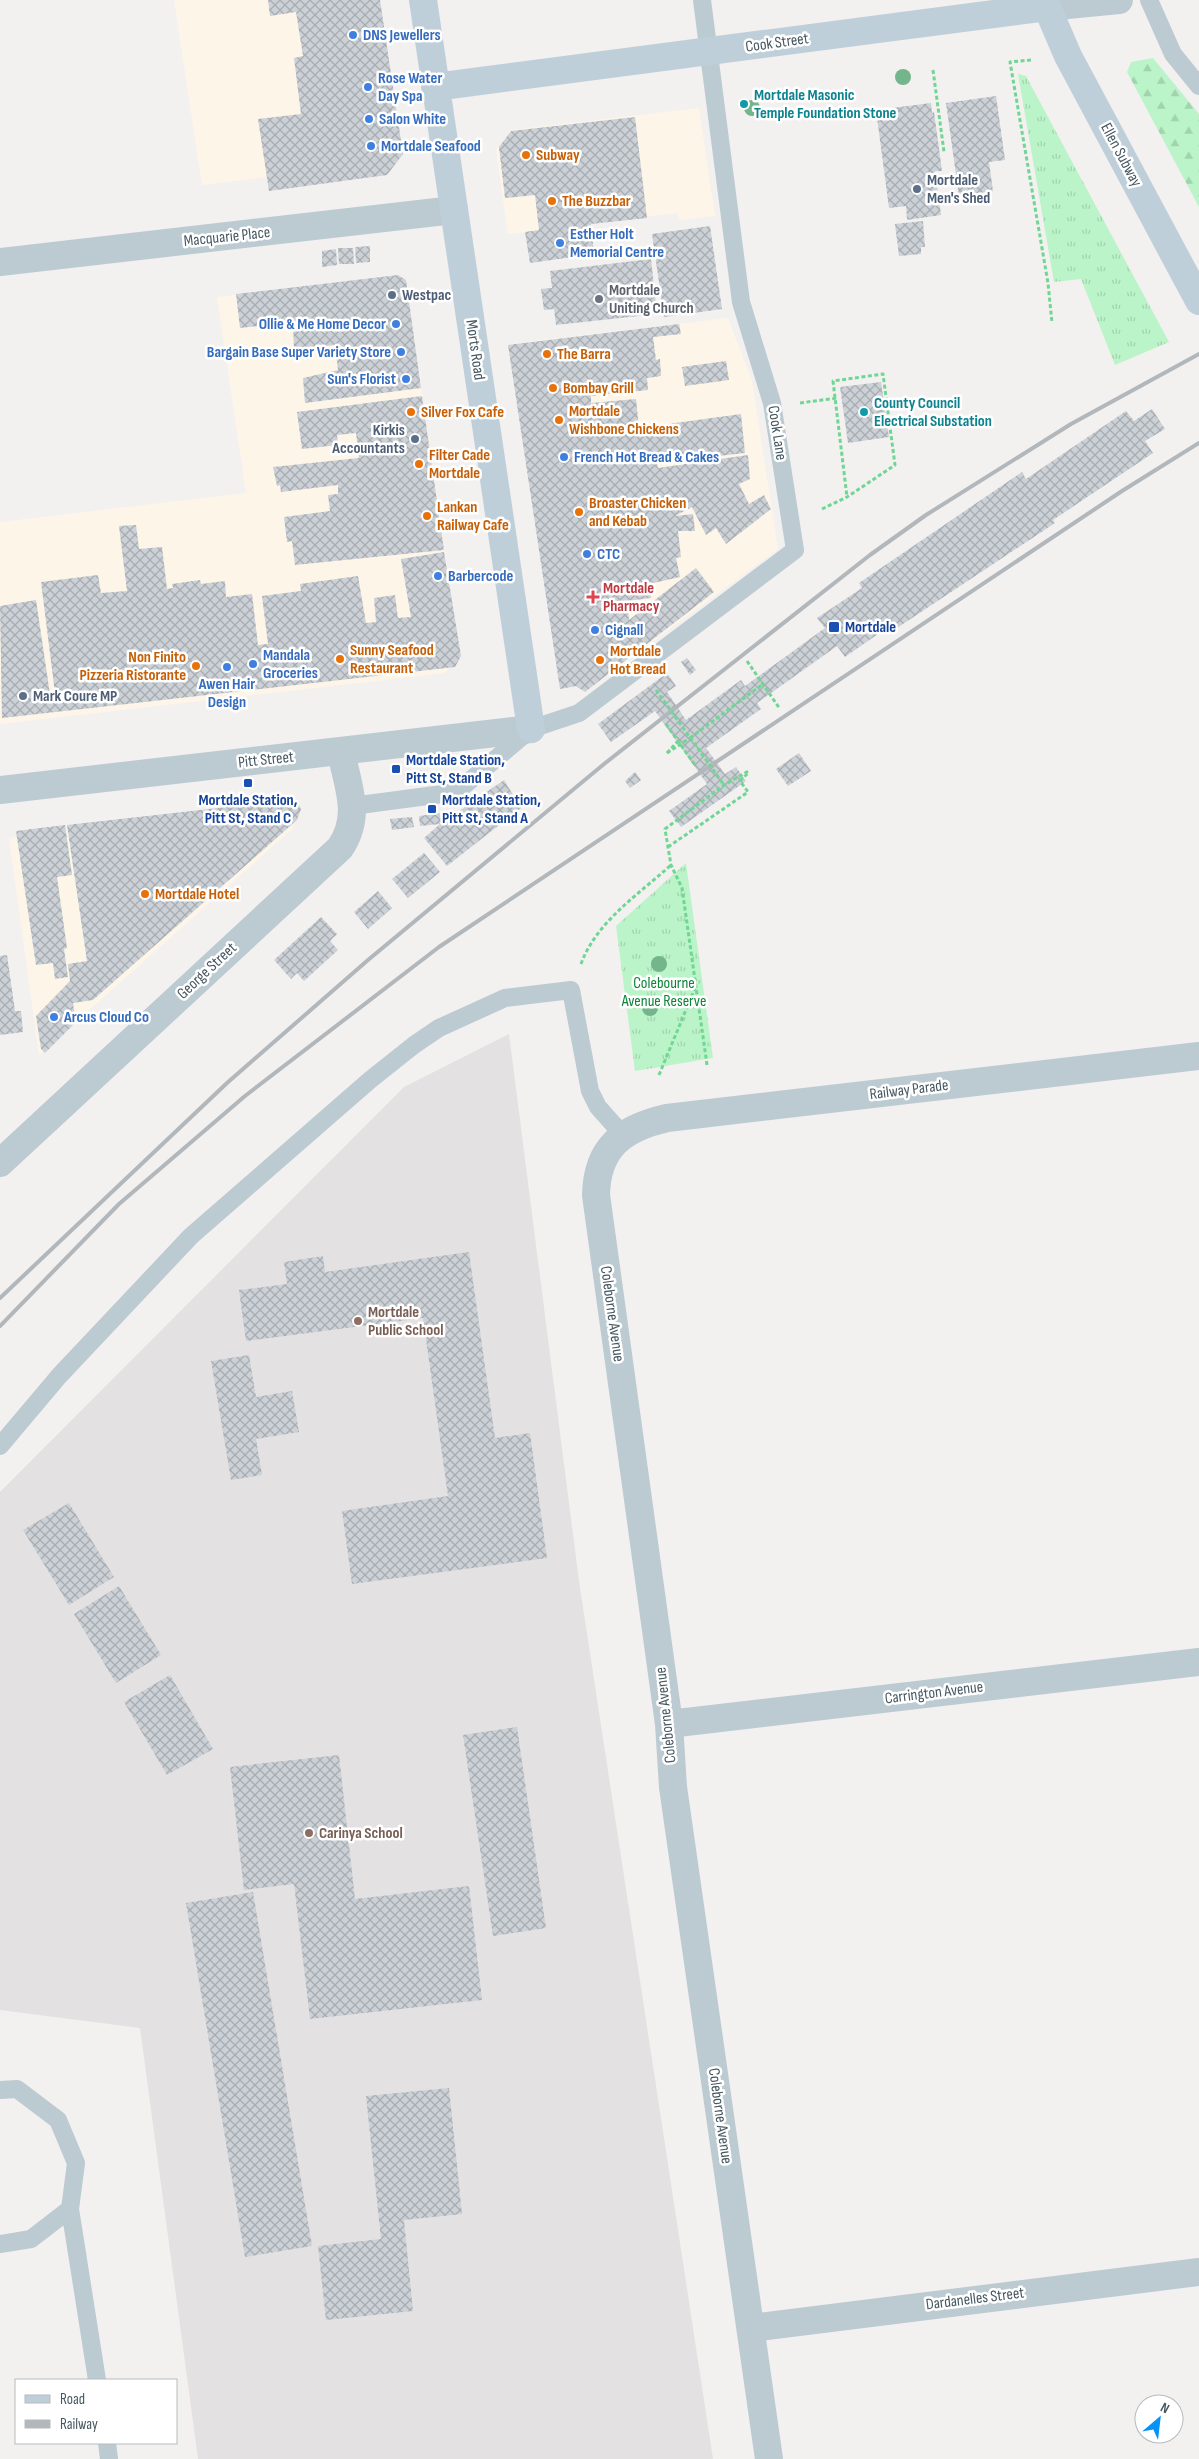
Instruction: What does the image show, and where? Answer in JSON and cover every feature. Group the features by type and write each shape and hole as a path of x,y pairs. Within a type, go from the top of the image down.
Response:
{"street":[{"name":"Morts Road","path":"423,0 531,730"},
{"name":"Cook Street","path":"435,87 709,53 1046,7 1119,0"},
{"name":"Ellen Subway","path":"1046,7 1068,56 1199,301"},
{"name":"Macquarie Place","path":"0,262 454,210"},
{"name":"Pitt Street","path":"0,790 531,730"},
{"name":"George Street","path":"0,1163 340,848 350,830 352,806 341,752"},
{"name":"Railway Parade","path":"622,1135 637,1127 667,1118 1199,1056"},
{"name":"Coleborne Avenue","path":"622,1135 611,1146 600,1165 596,1179 596,1195 668,1724 673,1787 769,2459"},
{"name":"Carrington Avenue","path":"668,1724 1199,1662"},
{"name":"Dardanelles Street","path":"751,2328 1199,2272"}],"lane":[{"name":"Cook Lane","path":"531,730 579,713 795,550 773,407 741,302 702,0"},
{"path":"1149,0 1173,54 1199,86"},
{"path":"352,806 450,793 467,784 531,730"},
{"path":"0,1446 58,1376 191,1236 400,1056 439,1028 505,998 571,990 590,1091 598,1107 622,1135"},
{"path":"0,2090 17,2089 58,2120 76,2163 70,2209 97,2379"},
{"path":"0,2244 31,2240 70,2209"},
{"path":"106,2444 109,2459"}],"path":[{"path":"1031,60 1010,62 1048,283 1052,323"},
{"path":"933,70 944,152"},
{"path":"822,509 847,497 895,465 883,374 833,381 847,497"},
{"path":"773,407 836,398"},
{"path":"747,661 780,709"},
{"path":"678,741 667,753 763,684"},
{"path":"656,690 724,785"},
{"path":"666,724 695,765"},
{"path":"668,847 748,792 740,781 750,770 724,785 665,829 668,847 671,865 682,888 707,1065"},
{"path":"571,990 585,952 604,925 671,865"},
{"path":"659,1075 696,986"}],"shaded area":[{"path":"174,0 364,0 375,164 202,185"},
{"path":"699,108 715,216 679,220 677,213 508,234 496,150 511,130"},
{"path":"397,276 406,281 459,652 445,673 0,724 0,522 246,493 217,297"},
{"path":"728,318 752,381 778,549 585,692 576,686 526,342"},
{"name":"Mortdale Hotel","path":"284,806 296,817 292,829 39,1055 9,838"},
{"name":"Carinya School","path":"509,1034 579,1581 713,2459 198,2459 140,2028 0,2010 0,1492 404,1087"}],"green space":[{"path":"1153,58 1199,114 1199,207 1127,72 1131,62"},
{"path":"1018,74 1026,76 1169,342 1115,365 1081,279 1054,282"},
{"name":"Colebourne Avenue Reserve","path":"686,863 713,1058 635,1071 616,926"}],"building":[{"path":"268,0 380,0 403,154 387,175 269,191 258,119 301,114 294,58 303,56 296,12 270,16"},
{"path":"996,96 1005,160 989,162 993,191 959,196 946,103"},
{"path":"931,103 932,113 934,112 942,171 935,171 941,215 907,220 906,206 889,208 876,110"},
{"path":"635,117 647,218 591,224 594,254 530,263 525,232 539,230 535,195 505,198 499,147 511,131"},
{"path":"923,221 925,247 921,247 921,254 899,256 895,224"},
{"path":"710,226 722,309 664,317 652,234"},
{"path":"370,246 370,262 356,263 355,247"},
{"path":"338,248 353,248 354,264 339,264"},
{"path":"336,249 337,265 322,267 322,251"},
{"name":"Mortdale Uniting Church","path":"651,259 657,314 556,325 554,309 544,310 541,289 552,288 550,271"},
{"path":"398,275 406,280 421,388 305,403 303,378 338,370 335,345 294,350 293,322 240,328 236,294"},
{"path":"679,324 681,334 653,337 656,360 660,359 661,376 647,378 648,390 591,396 591,403 636,399 639,428 741,414 745,453 657,463 658,468 748,455 750,479 739,484 749,504 764,495 771,509 726,544 716,528 706,535 692,507 675,516 693,514 695,531 678,531 681,557 676,558 680,577 649,584 651,598 627,601 629,620 696,568 714,592 585,692 576,686 560,689 508,345"},
{"path":"726,361 729,380 685,386 682,367"},
{"name":"County Council Electrical Substation","path":"881,382 889,437 848,443 840,387"},
{"path":"422,396 444,550 295,565 292,541 287,542 284,517 330,511 328,495 338,494 338,485 281,492 280,485 277,486 273,467 359,458 356,433 337,435 338,445 302,449 297,412"},
{"path":"1152,409 1165,429 1145,441 1153,453 1053,520 1055,523 891,632 888,627 845,657 837,646 757,703 761,709 706,748 725,774 736,767 746,781 681,827 669,811 707,784 655,711 611,742 598,724 667,673 676,686 667,692 686,720 741,680 745,686 825,628 817,618 862,588 859,583 1022,472 1026,479 1126,411 1134,421"},
{"path":"136,525 139,549 162,547 167,589 173,588 172,584 200,580 201,584 225,581 226,597 252,594 258,645 268,644 262,596 301,591 300,584 358,576 366,623 376,622 374,598 395,595 398,618 411,617 401,559 444,552 461,656 455,667 2,718 0,606 36,600 51,701 56,701 41,582 98,575 101,593 127,591 119,526"},
{"path":"687,658 696,670 690,675 681,662"},
{"path":"799,753 811,771 788,786 776,769"},
{"path":"426,770 427,781 405,783 404,773"},
{"path":"635,772 641,780 630,788 625,781"},
{"path":"504,780 521,808 447,866 424,838 440,824 420,826 419,816 440,813 442,823"},
{"name":"Mortdale Hotel","path":"289,800 298,803 301,809 297,820 93,1000 73,1003 76,1022 45,1053 41,1049 36,1016 70,981 68,964 87,961 67,825"},
{"path":"412,817 414,827 392,830 390,819"},
{"path":"65,825 72,875 57,877 67,948 64,949 68,977 55,979 53,963 36,965 16,831"},
{"path":"424,853 440,872 408,898 392,879"},
{"path":"378,891 392,908 368,929 354,912"},
{"path":"321,917 337,934 330,941 338,950 304,981 297,973 291,979 274,960"},
{"path":"7,955 15,1011 21,1011 23,1032 0,1035 0,956"},
{"path":"469,1252 495,1438 530,1433 547,1558 352,1584 342,1511 448,1496 423,1318 246,1341 239,1290 287,1284 284,1262 323,1256 325,1272"},
{"path":"249,1355 256,1397 292,1391 299,1432 256,1439 262,1475 231,1480 211,1361"},
{"path":"69,1503 114,1577 69,1605 23,1530"},
{"path":"119,1586 161,1655 116,1683 74,1614"},
{"path":"170,1675 213,1749 167,1775 124,1702"},
{"path":"517,1727 546,1928 493,1936 463,1735"},
{"path":"339,1755 355,1899 469,1886 482,2000 310,2019 294,1884 244,1890 230,1767"},
{"path":"253,1892 312,2246 245,2257 186,1903"},
{"path":"449,2088 462,2214 404,2220 413,2311 326,2320 318,2246 381,2239 366,2096"}],"railway":[{"path":"0,1298 227,1083 368,960 604,764 870,555 926,515 1071,424 1199,354"},
{"path":"0,1326 119,1204 245,1096 439,947 1122,491 1199,443"}],"place":[{"name":"DNS Jewellers","path":"353,35"},
{"name":"Rose Water Day Spa","path":"368,87"},
{"name":"Mortdale Masonic Temple Foundation Stone","path":"744,104"},
{"name":"Salon White","path":"369,119"},
{"name":"Mortdale Seafood","path":"371,146"},
{"name":"Subway","path":"526,155"},
{"name":"Mortdale Men's Shed","path":"917,189"},
{"name":"The Buzzbar","path":"552,201"},
{"name":"Esther Holt Memorial Centre","path":"560,243"},
{"name":"Westpac","path":"392,295"},
{"name":"Mortdale Uniting Church","path":"599,299"},
{"name":"Ollie & Me Home Decor","path":"396,324"},
{"name":"Bargain Base Super Variety Store","path":"401,352"},
{"name":"The Barra","path":"547,354"},
{"name":"Sun's Florist","path":"406,379"},
{"name":"Bombay Grill","path":"553,388"},
{"name":"Silver Fox Cafe","path":"411,412"},
{"name":"County Council Electrical Substation","path":"864,412"},
{"name":"Mortdale Wishbone Chickens","path":"559,420"},
{"name":"Kirkis Accountants","path":"415,439"},
{"name":"French Hot Bread & Cakes","path":"564,457"},
{"name":"Filter Cade Mortdale","path":"419,464"},
{"name":"Broaster Chicken and Kebab","path":"579,512"},
{"name":"Lankan Railway Cafe","path":"427,516"},
{"name":"CTC","path":"587,554"},
{"name":"Barbercode","path":"438,576"},
{"name":"Mortdale Pharmacy","path":"593,597"},
{"name":"Mortdale","path":"834,627"},
{"name":"Cignall","path":"595,630"},
{"name":"Sunny Seafood Restaurant","path":"340,659"},
{"name":"Mortdale Hot Bread","path":"600,660"},
{"name":"Mandala Groceries","path":"253,664"},
{"name":"Non Finito Pizzeria Ristorante","path":"196,666"},
{"name":"Awen Hair Design","path":"227,667"},
{"name":"Mark Coure MP","path":"23,696"},
{"name":"Mortdale Station, Pitt St, Stand B","path":"396,769"},
{"name":"Mortdale Station, Pitt St, Stand C","path":"248,783"},
{"name":"Mortdale Station, Pitt St, Stand A","path":"432,809"},
{"name":"Mortdale Hotel","path":"145,894"},
{"name":"Arcus Cloud Co","path":"54,1017"},
{"name":"Mortdale Public School","path":"358,1321"},
{"name":"Carinya School","path":"309,1833"}]}
